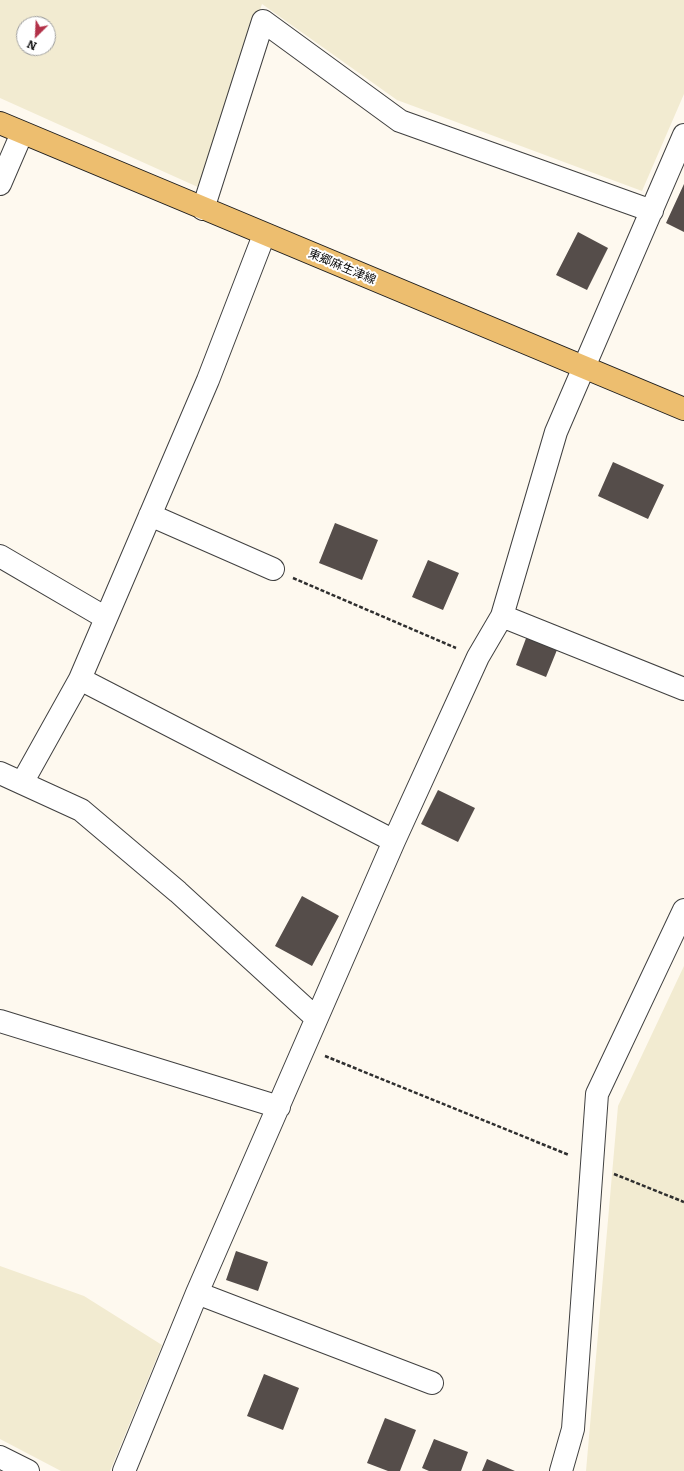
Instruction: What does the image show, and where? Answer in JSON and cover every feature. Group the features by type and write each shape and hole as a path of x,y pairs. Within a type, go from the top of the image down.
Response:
{"main road":[{"name":"東郷麻生津線","path":"0,123 264,235 684,409"}],"street":[{"path":"203,209 263,21 400,121 652,211"},
{"path":"0,184 22,133"},
{"path":"124,1471 198,1293 394,841 478,657 502,616 556,432 585,368 684,135"},
{"path":"22,783 80,679 208,380 264,235"},
{"path":"150,514 273,569"},
{"path":"0,556 106,618"},
{"path":"502,616 684,689"},
{"path":"80,679 394,841"},
{"path":"0,773 81,810 178,892 316,1018"},
{"path":"561,1471 573,1429 597,1094 684,910"},
{"path":"0,1021 279,1107"},
{"path":"198,1293 432,1383"},
{"path":"0,1457 28,1471"}],"path":[{"path":"273,569 478,657"},
{"path":"304,1047 684,1202"}],"shaded area":[{"path":"0,0 684,0 684,94 642,191 397,100 262,4 200,188 0,98"},
{"path":"684,966 684,1471 586,1471 618,1106"},
{"path":"0,1266 84,1296 162,1345 110,1471 61,1471 0,1439"}],"building":[{"path":"684,184 684,232 666,223"},
{"path":"578,232 608,248 587,290 556,275"},
{"path":"613,462 664,485 648,519 598,496"},
{"path":"335,523 378,540 362,580 319,563"},
{"path":"428,560 459,573 443,610 412,597"},
{"path":"528,633 559,645 546,677 516,665"},
{"path":"438,790 475,808 458,842 421,824"},
{"path":"302,896 339,916 312,966 275,946"},
{"path":"236,1251 268,1262 258,1291 226,1280"},
{"path":"264,1374 299,1388 283,1430 247,1416"},
{"path":"385,1418 416,1430 400,1471 388,1471 367,1463"},
{"path":"434,1439 468,1452 461,1471 429,1471 422,1468"},
{"path":"487,1459 515,1471 482,1471"}]}
